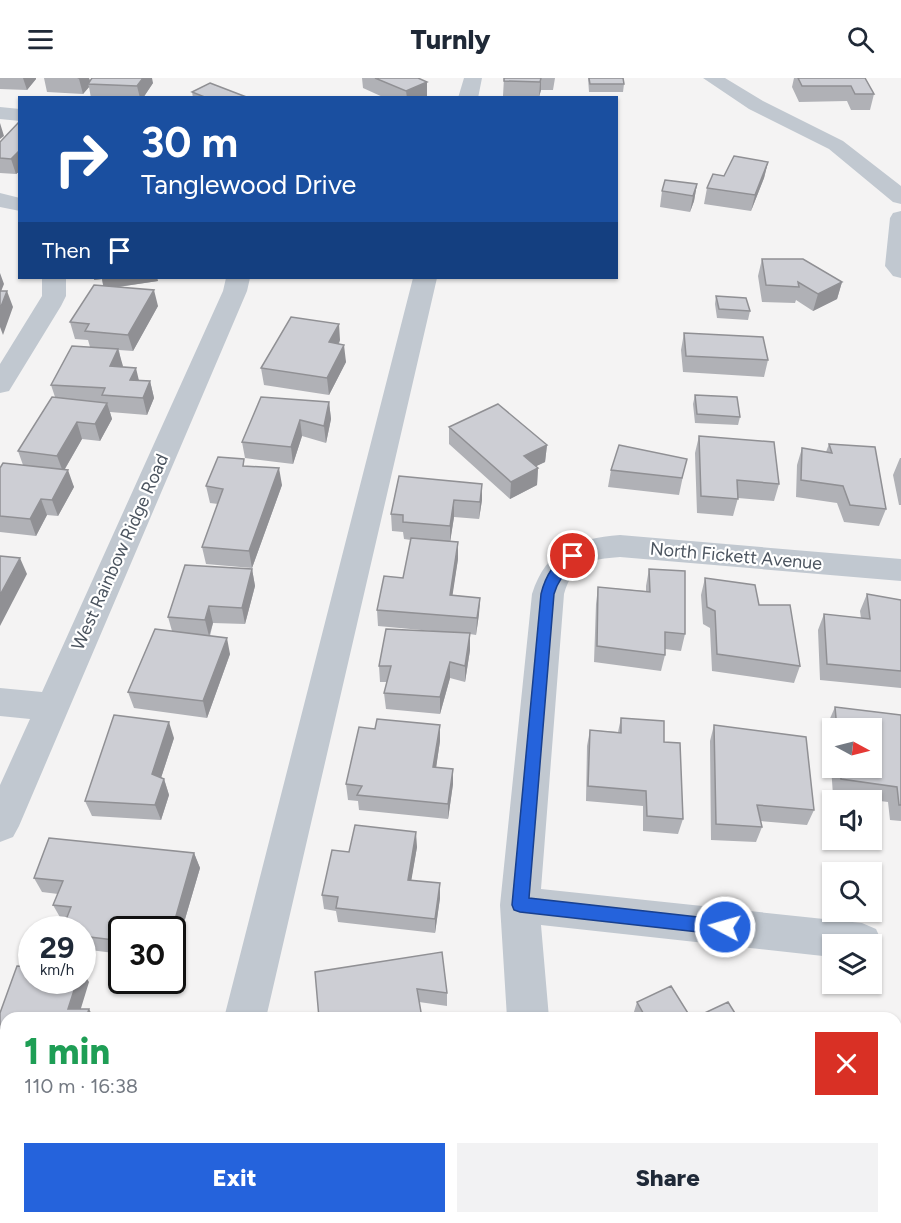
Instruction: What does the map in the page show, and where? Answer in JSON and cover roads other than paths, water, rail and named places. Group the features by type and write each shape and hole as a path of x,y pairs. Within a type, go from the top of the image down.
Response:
{"street":[{"path":"468,96 473,78"},
{"path":"712,78 756,105 836,145 901,197"},
{"path":"0,112 18,115"},
{"path":"0,200 18,204"},
{"path":"901,218 897,266 901,271"},
{"path":"0,385 50,306 54,296 54,279"},
{"name":"West Rainbow Ridge Road","path":"0,826 235,291 238,279"},
{"path":"246,1012 425,279"},
{"name":"North Fickett Avenue","path":"520,905 548,594 551,582 560,568 563,548 620,546 901,570"},
{"path":"0,702 52,706"},
{"path":"528,1012 520,905 822,938"}]}
